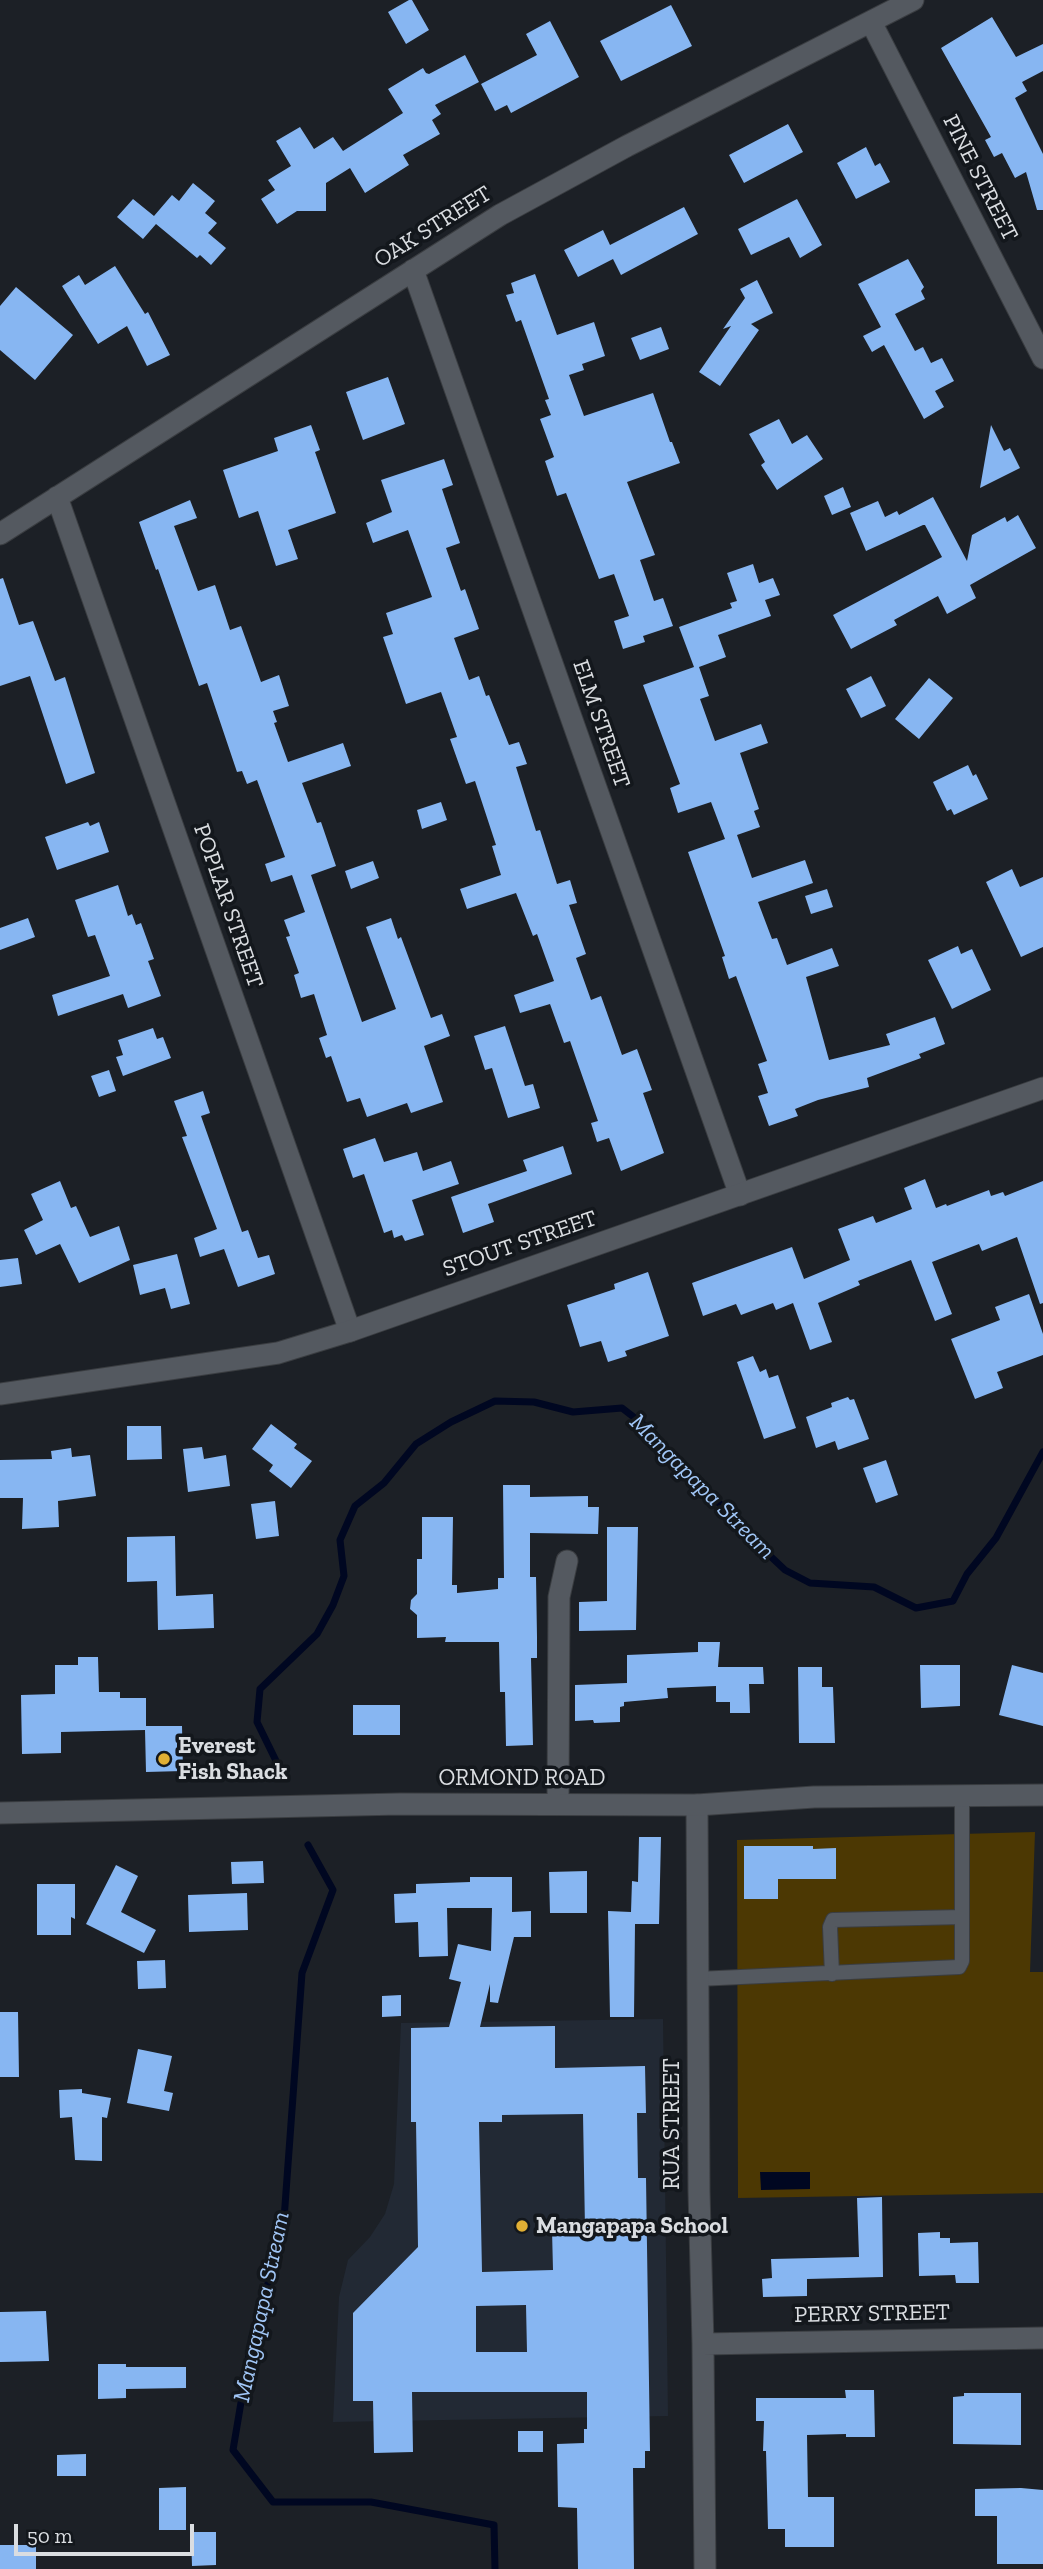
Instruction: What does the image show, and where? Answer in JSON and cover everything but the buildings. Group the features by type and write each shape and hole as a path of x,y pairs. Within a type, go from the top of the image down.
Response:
{"street":[{"name":"OAK STREET","path":"0,534 500,215 913,0"},
{"name":"PINE STREET","path":"871,22 1043,358"},
{"name":"ELM STREET","path":"413,270 740,1195"},
{"name":"POPLAR STREET","path":"57,497 350,1331"},
{"name":"STOUT STREET","path":"0,1394 278,1353 350,1331 1043,1088"},
{"path":"558,1803 559,1597 567,1561"},
{"name":"ORMOND ROAD","path":"0,1813 387,1804 697,1805 814,1797 1043,1795"},
{"name":"RUA STREET","path":"697,1805 698,2191 703,2344 705,2569"},
{"name":"PERRY STREET","path":"703,2344 1043,2338"}],"lane":[{"path":"697,1979 959,1967 962,1962 962,1796"},
{"path":"832,1974 830,1927 833,1920 961,1917"}],"shaded area":[{"path":"1035,1832 1030,1972 1043,1972 1043,2193 738,2198 737,1840"},
{"name":"Mangapapa School","path":"663,2019 668,2416 333,2422 339,2297 348,2260 370,2237 385,2214 394,2184 401,2023"}],"water":[{"path":"760,2172 810,2172 810,2189 761,2190"}],"waterway":[{"name":"Mangapapa Stream","path":"281,1771 257,1722 260,1689 317,1634 333,1605 344,1576 340,1540 355,1506 384,1483 416,1444 451,1422 495,1401 534,1402 573,1412 622,1408 653,1432 688,1478 720,1504 785,1570 810,1583 874,1587 916,1608 953,1601 967,1574 996,1538 1043,1452"},
{"name":"Mangapapa Stream","path":"308,1845 333,1890 302,1973 283,2233 252,2337 233,2450 273,2502 371,2502 494,2525 495,2569"}],"place":[{"name":"Everest Fish Shack","path":"164,1759"},
{"name":"Mangapapa School","path":"522,2226"}]}
